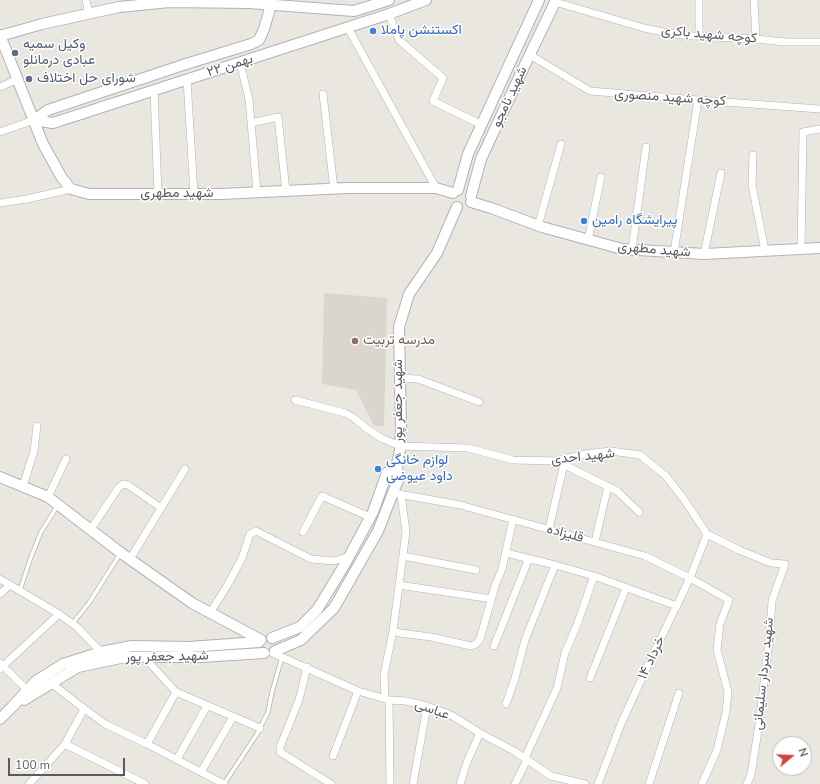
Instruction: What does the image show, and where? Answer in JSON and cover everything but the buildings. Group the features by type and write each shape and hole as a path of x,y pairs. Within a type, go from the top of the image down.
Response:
{"street":[{"path":"86,0 89,14"},
{"path":"0,203 27,199 71,189 62,178 43,144 0,36 42,24 137,3 188,1 249,3 354,11 389,0"},
{"name":"۲۲ بهمن","path":"34,120 53,123 348,28 426,0"},
{"name":"شهید نامجو","path":"456,191 468,154 540,0"},
{"path":"699,0 699,36"},
{"path":"754,0 756,39"},
{"name":"شهید نامجو","path":"471,199 481,160 555,1"},
{"name":"کوچه شهید باکری","path":"555,1 644,28 673,34 785,42 820,42"},
{"name":"۲۲ بهمن","path":"0,132 34,120 48,110 251,44 259,40 272,5"},
{"path":"343,10 348,28 436,188"},
{"path":"389,14 399,40 443,78 433,101 482,125"},
{"name":"کوچه شهید منصوری","path":"530,55 590,91 820,109"},
{"path":"240,63 249,99 258,192"},
{"path":"0,86 18,79"},
{"path":"187,80 194,194"},
{"path":"154,90 158,194"},
{"path":"322,94 334,189"},
{"path":"674,252 698,100"},
{"path":"252,123 278,117 286,191"},
{"path":"801,249 803,132 820,129"},
{"path":"538,226 561,144"},
{"path":"632,250 646,147"},
{"path":"753,155 752,185 765,251"},
{"path":"704,254 721,173"},
{"path":"588,240 601,176"},
{"name":"شهید مطهری","path":"71,189 88,194 221,194 334,189 436,188 456,191"},
{"path":"463,189 468,191 471,199 468,206 462,208 453,204 452,198 456,191 463,189"},
{"name":"شهید مطهری","path":"471,199 538,226 622,249 704,254 820,248"},
{"name":"شهید جعفر پور","path":"12,707 78,667 125,657 201,657 273,654 301,640 334,608 378,531 397,494 397,464 401,428 398,327 409,294 437,253 457,207"},
{"path":"400,378 418,379 479,402"},
{"path":"295,400 345,413 381,438 400,446"},
{"path":"23,486 34,451 37,426"},
{"name":"شهید احدی","path":"400,446 468,448 512,460 561,462 585,454 611,451 640,455 666,476 707,534"},
{"path":"48,497 66,458"},
{"path":"549,529 561,462 617,491 639,512"},
{"name":"شهید جعفر پور","path":"272,638 300,627 317,610 350,556 374,512 387,473 397,464"},
{"path":"130,558 185,469"},
{"path":"1,479 23,486 48,497 121,553 192,603 260,641"},
{"path":"91,529 119,487 123,484 161,508"},
{"path":"596,542 608,486"},
{"path":"390,784 387,700 384,675 392,631 406,532 397,494"},
{"name":"قلیزاده","path":"397,494 460,505 645,556 690,578 729,600 720,624 717,650 728,692 726,712 717,750 702,784"},
{"path":"303,532 322,496 370,518"},
{"path":"392,631 431,637 471,646 476,644 480,639 495,586 502,569 513,519"},
{"path":"210,612 227,586 242,558 250,534 256,530 311,559 334,561 350,556"},
{"name":"شهید سردار سلیمانی","path":"707,534 739,550 771,562 785,564 772,601 770,641 759,724 752,775 747,784"},
{"name":"۱۴ خرداد","path":"598,784 625,717 647,667 690,578 707,534"},
{"path":"506,553 594,576 677,606"},
{"path":"403,556 476,570"},
{"path":"494,646 529,558"},
{"path":"506,704 515,678 525,640 555,565"},
{"path":"514,784 557,688 565,653 577,625 594,576"},
{"path":"0,579 59,614 77,627 101,652"},
{"path":"0,594 10,584"},
{"path":"399,585 492,599"},
{"path":"590,678 626,588"},
{"path":"27,690 1,666 59,614"},
{"path":"265,637 275,640 277,645 273,654 260,649 260,641 265,637"},
{"name":"شهید جعفر پور","path":"12,707 36,681 63,664 101,652 132,646 189,647 260,641"},
{"name":"عباسی","path":"273,654 307,667 358,691 387,700 406,701 427,706 451,715 480,733 514,751 551,776 585,784"},
{"path":"144,657 176,692 260,728"},
{"path":"307,667 298,700 280,747 280,752 331,784"},
{"path":"52,683 106,724 224,784"},
{"path":"332,756 358,691"},
{"path":"146,744 176,692"},
{"path":"650,784 679,693"},
{"path":"177,759 207,706"},
{"path":"413,784 427,706"},
{"path":"0,719 12,707"},
{"path":"29,784 65,744 84,708"},
{"path":"201,772 233,717"},
{"path":"460,784 467,762 480,733"},
{"path":"65,744 145,784"}],"lane":[{"path":"20,590 41,532 58,504"},
{"path":"72,624 89,603 121,553"},
{"path":"224,784 243,756 268,712 272,692 273,654"}],"shaded area":[{"name":"مدرسه تربیت","path":"324,293 387,298 384,426 374,426 356,390 322,384"}],"place":[{"name":"اکستنشن پاملا","path":"373,31"},
{"name":"وکیل سمیه عبادی درمانلو","path":"15,53"},
{"name":"شورای حل اختلاف","path":"29,79"},
{"name":"پیرایشگاه ‌رامین","path":"584,221"},
{"name":"مدرسه تربیت","path":"355,341"},
{"name":"لوازم خانگی داود عیوضی","path":"378,469"}]}
